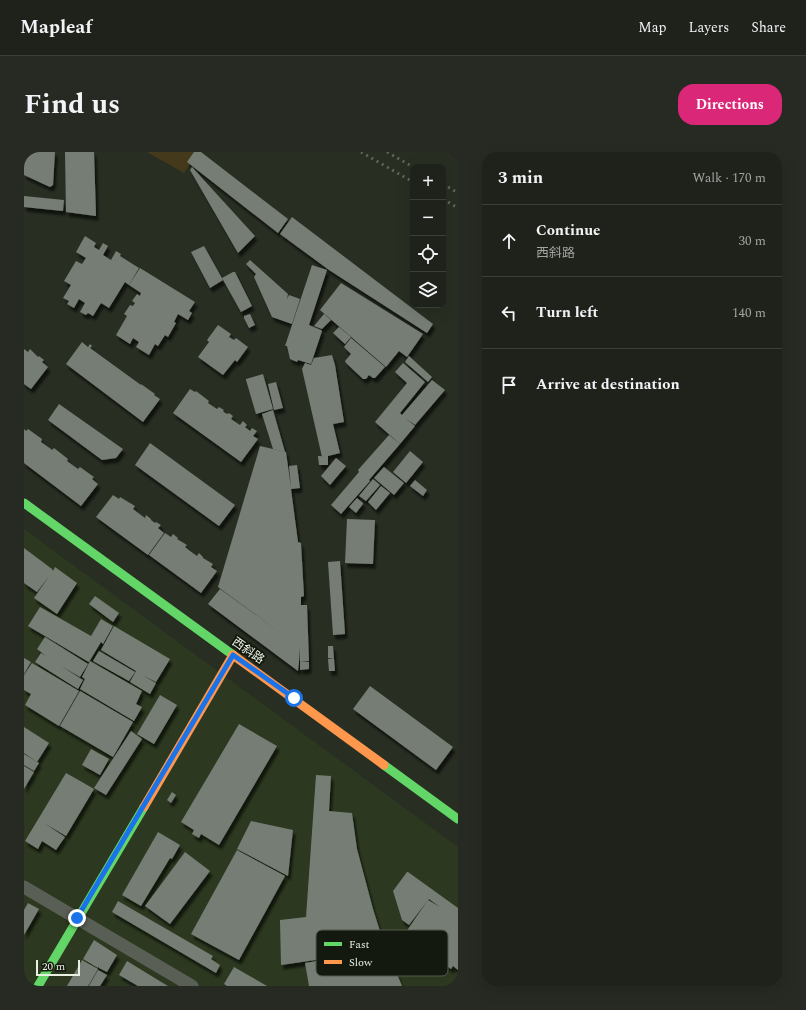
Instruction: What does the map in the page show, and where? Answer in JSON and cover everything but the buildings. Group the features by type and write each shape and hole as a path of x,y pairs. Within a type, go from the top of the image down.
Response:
{"street":[{"name":"西斜路","path":"24,503 294,698 458,819"},
{"path":"38,986 233,655"},
{"path":"24,887 192,986"}],"shaded area":[{"path":"147,152 198,152 184,173"},
{"path":"24,529 458,847 458,986 24,986"}],"railway":[{"path":"361,152 410,180"},
{"path":"387,152 410,165"},
{"path":"446,186 458,193"},
{"path":"445,200 458,208"}],"traffic: fast":[{"path":"24,503 233,655"},
{"path":"384,765 458,819"},
{"path":"38,986 144,807"}],"traffic: slow":[{"path":"233,655 384,765"},
{"path":"144,807 233,655"}],"route":[{"path":"77,918 233,655 294,698"}]}
